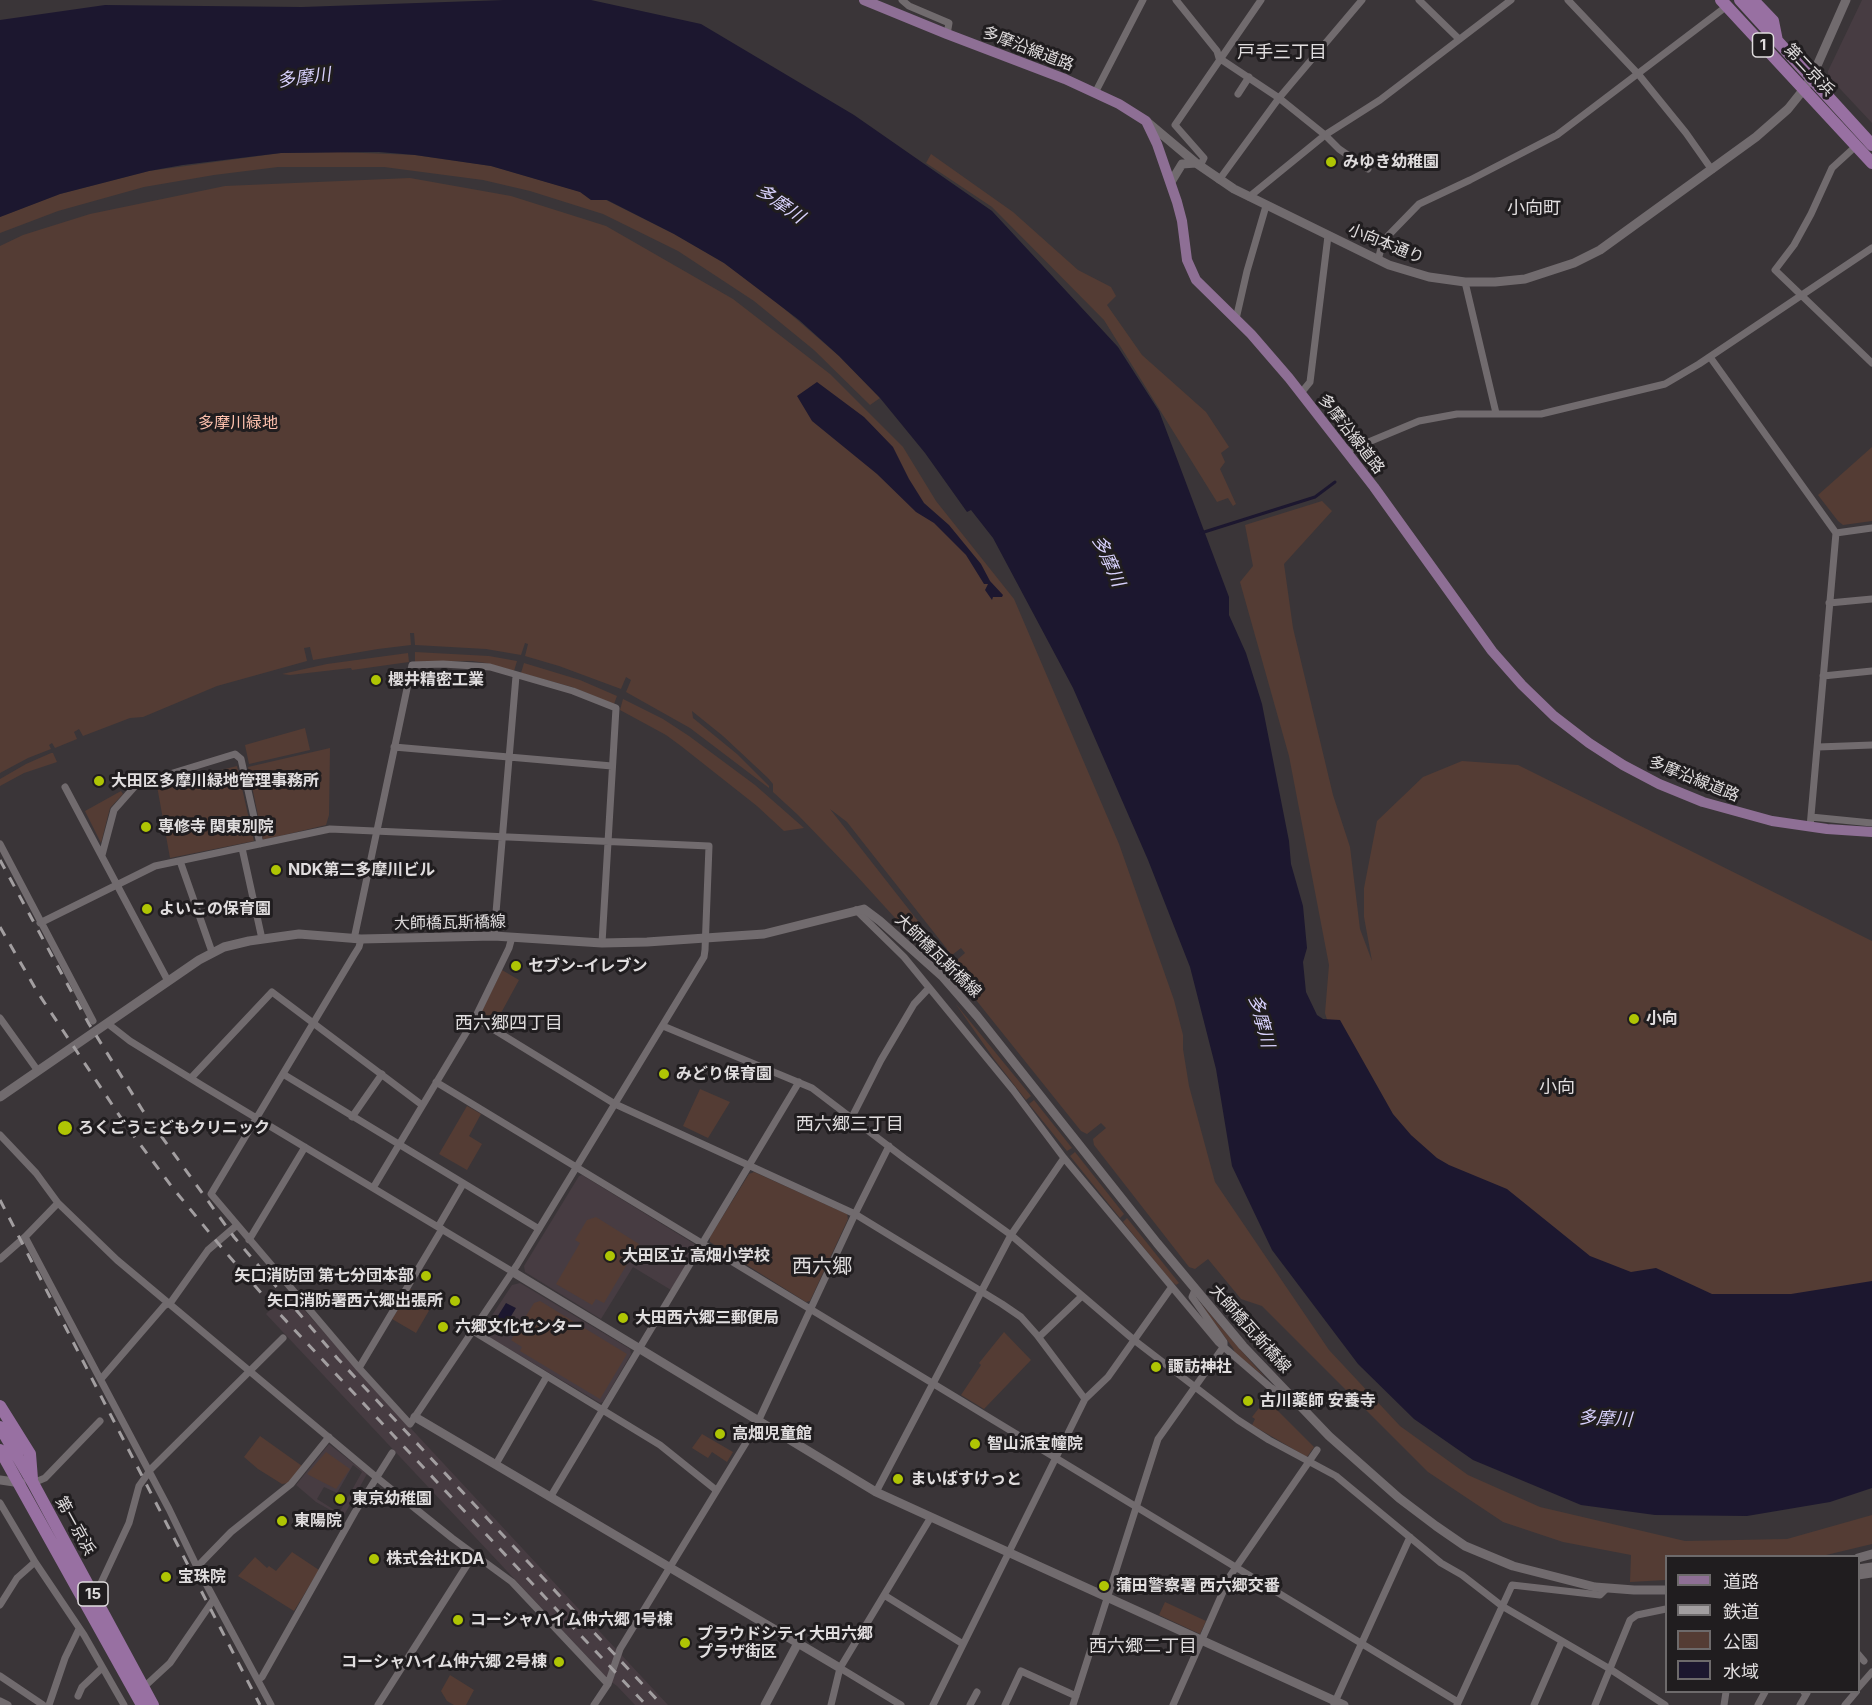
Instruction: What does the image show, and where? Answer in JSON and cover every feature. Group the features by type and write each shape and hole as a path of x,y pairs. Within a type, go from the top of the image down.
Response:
{"highway":[{"name":"第二京浜","path":"1740,0 1872,145"},
{"path":"1753,0 1773,21 1777,42"},
{"name":"第二京浜","path":"1724,3 1872,164"},
{"path":"0,1406 30,1454 26,1483"},
{"name":"第一京浜","path":"0,1427 51,1542 142,1705"},
{"name":"第一京浜","path":"0,1450 26,1483 93,1593 153,1705"}],"main road":[{"name":"多摩沿線道路","path":"864,0 1037,68 1119,104 1146,121 1171,182 1182,221 1187,260 1198,283 1264,348 1301,393 1347,451 1496,656 1531,694 1567,727 1623,765 1681,794 1752,817 1810,822 1872,832"}],"street":[{"path":"902,0 909,6 949,23 947,34"},
{"path":"1095,93 1143,0"},
{"path":"1176,0 1217,51 1219,58 1280,98 1339,149 1368,169"},
{"path":"1171,182 1182,164 1198,164 1204,158 1175,124 1261,0"},
{"path":"1220,180 1280,98 1362,0"},
{"path":"1419,0 1459,39"},
{"path":"1249,197 1325,135 1380,100 1511,0"},
{"path":"1568,0 1639,75 1686,133 1712,170"},
{"path":"1812,77 1846,0"},
{"path":"1378,260 1383,241 1419,204 1557,135 1639,75 1724,3"},
{"path":"1238,94 1249,77"},
{"name":"小向本通り","path":"1146,121 1220,180 1266,206 1378,260 1429,278 1466,282 1511,281 1540,275 1574,263 1616,240 1756,136 1788,109 1812,77"},
{"path":"1856,146 1832,168 1794,245 1775,270 1872,363"},
{"path":"1236,319 1266,206"},
{"path":"1301,393 1310,382 1328,236"},
{"path":"1347,451 1419,421 1457,414 1541,414 1665,384 1710,357 1872,248"},
{"path":"1466,282 1496,413"},
{"path":"1710,357 1836,533 1810,822 1872,823"},
{"path":"1836,533 1872,528"},
{"path":"1829,603 1872,599"},
{"path":"40,923 155,866 330,829 377,831 502,835 608,841 709,846 704,957 513,1272 410,1424 236,1226 211,1194 359,946 357,939 377,831 412,665 480,666 573,691 616,708 612,766 608,841 602,943"},
{"path":"1823,676 1872,671"},
{"path":"494,936 516,676"},
{"path":"1818,747 1872,745"},
{"path":"394,747 612,766"},
{"path":"102,855 114,810 137,784 235,754 241,759 260,844"},
{"path":"65,787 168,981"},
{"path":"0,844 93,1021"},
{"path":"242,848 261,939"},
{"path":"180,861 212,952"},
{"name":"大師橋瓦斯橋線","path":"0,1097 212,952 237,944 299,934 357,939 494,936 602,943 705,938 764,934 864,909 943,977 977,1016 1049,1109 1243,1346 1329,1436 1400,1498 1465,1546 1513,1566 1595,1587 1665,1590"},
{"path":"856,910 884,936 929,988 1171,1288 1224,1346 1270,1387 1280,1394 1286,1390"},
{"path":"373,1188 475,1018 509,948 512,937"},
{"path":"852,1117 881,1060 914,1004 929,988"},
{"path":"191,1078 272,992 422,1105"},
{"path":"0,1018 38,1071"},
{"path":"475,1018 615,1104 855,1214 1021,1317 1039,1337 1085,1400"},
{"path":"107,1023 130,1041 876,1492 1338,1704 1362,1643 1410,1537"},
{"path":"663,1026 812,1088 1011,1235 1194,1388 1269,1440 1336,1476 1440,1563 1462,1575 1502,1606 1610,1669 1665,1705"},
{"path":"283,1074 539,1229"},
{"path":"352,1117 382,1074"},
{"path":"436,1082 1458,1703 1512,1585 1599,1595 1607,1588"},
{"path":"551,1496 799,1082"},
{"path":"0,1135 36,1173 58,1203 117,1260 376,1477 512,1582 608,1684"},
{"path":"594,1705 608,1684 620,1649 758,1420 889,1146"},
{"path":"249,1240 305,1147"},
{"path":"876,1492 1011,1235 1064,1158"},
{"path":"359,1368 464,1184"},
{"path":"0,1259 58,1203"},
{"path":"101,1379 176,1296 208,1250 236,1226"},
{"path":"25,1237 271,1705"},
{"path":"933,1705 1085,1400 1108,1377 1171,1288"},
{"path":"1073,1705 1158,1439 1224,1346 1224,1342 1192,1297 1195,1290"},
{"path":"1039,1337 1082,1296"},
{"path":"473,1331 660,1445 716,1490"},
{"path":"93,1593 101,1583 119,1545 129,1523 139,1486 148,1473 283,1338"},
{"path":"496,1464 547,1376"},
{"path":"415,1417 901,1705"},
{"path":"0,1480 26,1483 41,1480 100,1421"},
{"path":"197,1567 231,1532 291,1484 329,1437"},
{"path":"1173,1705 1236,1566 1317,1450"},
{"path":"258,1680 262,1677 392,1453"},
{"path":"0,1503 81,1632 122,1704"},
{"path":"831,1705 840,1668 931,1517"},
{"path":"378,1705 474,1554"},
{"path":"0,1605 17,1578 35,1562"},
{"path":"884,1595 963,1644"},
{"path":"144,1687 170,1664 214,1599"},
{"path":"1595,1705 1628,1619 1663,1610"},
{"path":"48,1705 65,1658 81,1632 99,1626"},
{"path":"1534,1705 1562,1641"},
{"path":"765,1705 798,1643"},
{"path":"1860,1656 1864,1661"},
{"path":"78,1696 82,1687 102,1668"},
{"path":"1005,1705 1021,1671 1076,1696"},
{"path":"1860,1686 1872,1672"},
{"path":"0,1676 43,1705"},
{"path":"970,1705 977,1692"},
{"path":"1845,1705 1855,1693"},
{"path":"0,1701 8,1705"}],"shaded area":[{"path":"1862,0 1872,0 1872,123 1828,76 1828,71"},
{"name":"大田区立 高畑小学校","path":"582,1175 696,1245 671,1290 633,1267 601,1319 525,1272 524,1266 579,1176"},
{"path":"520,1283 630,1349 631,1354 603,1402 600,1403 484,1334 483,1329 512,1285"},
{"path":"288,1292 391,1407 668,1705 635,1705 610,1681 266,1314"},
{"path":"329,1444 367,1474 343,1517 316,1502 296,1485","holes":["353,1465 362,1472 339,1513 317,1499 324,1487 337,1493"]}],"green space":[{"path":"339,152 415,155 491,166 581,192 591,200 606,200 674,234 724,263 766,293 839,356 880,398 870,405 814,350 754,301 678,251 603,214 530,191 483,180 384,167 278,167 144,187 58,211 0,233 0,217 60,194 149,171 281,153"},
{"path":"931,154 1013,212 1078,270 1111,287 1116,296 1107,305 1142,355 1206,412 1229,447 1221,453 1225,462 1220,469 1236,504 1233,506 1228,498 1217,502 1104,320 992,207 926,163"},
{"name":"多摩川緑地","path":"410,178 511,196 606,226 733,299 830,374 903,447 936,501 1014,599 1119,844 1174,1000 1183,1035 1189,1086 1215,1182 1329,1350 1400,1426 1468,1475 1540,1507 1685,1541 1787,1539 1872,1515 1872,1544 1826,1555 1665,1555 1665,1580 1630,1582 1631,1555 1563,1542 1503,1522 1428,1472 1262,1306 1241,1299 1208,1259 1195,1269 1189,1267 1094,1145 1093,1139 1106,1128 1101,1123 1087,1134 1081,1131 952,970 951,965 965,953 961,948 947,959 938,957 947,949 847,822 830,809 925,930 928,939 926,941 922,937 916,941 855,874 773,792 773,784 768,778 723,736 692,711 693,718 737,754 769,788 690,728 626,692 631,680 626,677 621,689 525,656 528,644 525,643 521,655 486,649 415,645 414,633 410,633 411,645 313,660 310,647 304,648 307,661 217,686 143,717 130,718 83,736 79,729 74,732 77,739 55,748 52,743 49,745 51,749 0,773 0,246 23,235 90,214 225,186"},
{"path":"1872,447 1872,521 1843,525 1818,495"},
{"name":"小向","path":"1322,501 1332,511 1284,564 1293,628 1333,795 1350,847 1360,929 1372,961 1364,917 1364,888 1377,821 1423,777 1462,761 1518,765 1872,941 1872,1287 1794,1308 1528,1302 1346,1083 1325,1013 1329,965 1289,756 1240,582 1253,566 1245,525"},
{"path":"415,652 489,656 517,661 514,671 472,661 415,662"},
{"path":"408,653 409,662 352,670 351,668 282,674 327,664"},
{"path":"524,663 580,680 617,696 614,704 572,687 521,673"},
{"path":"623,699 663,719 689,736 755,785 804,828 784,831 757,806 681,746 666,735 620,710"},
{"path":"305,728 310,750 249,764 245,745"},
{"path":"330,748 329,815 326,825 263,840 248,767"},
{"path":"51,753 57,762 24,773 0,786 0,779"},
{"path":"237,766 254,841 170,858 157,786"},
{"path":"121,791 123,794 110,808 101,843 85,811"},
{"path":"502,970 519,980 495,1024 480,1014"},
{"path":"955,1003 1031,1096 1026,1100 994,1059"},
{"path":"700,1089 730,1102 708,1138 683,1126"},
{"path":"1034,1100 1072,1148 1067,1151 1029,1104"},
{"path":"467,1106 481,1114 469,1136 482,1144 467,1170 439,1154"},
{"path":"1075,1152 1124,1214 1120,1218 1070,1156"},
{"path":"754,1172 847,1214 848,1219 810,1301 806,1302 710,1242 710,1237 749,1174"},
{"path":"596,1217 639,1244 604,1303 596,1299 592,1305 556,1284 580,1243 575,1240 587,1220"},
{"path":"1127,1218 1179,1283 1176,1285 1171,1281 1123,1222"},
{"path":"410,1289 434,1302 416,1333 392,1319"},
{"path":"1197,1299 1245,1355 1265,1377 1235,1353"},
{"path":"540,1301 627,1354 600,1399 520,1351 522,1347 511,1340 534,1303"},
{"path":"1004,1332 1031,1360 984,1409 961,1395 981,1365 979,1363"},
{"path":"1266,1399 1314,1447 1307,1457 1252,1425 1255,1419 1252,1417"},
{"path":"702,1434 733,1452 727,1462 712,1452 708,1458 692,1448"},
{"path":"260,1436 302,1466 288,1483 282,1484 244,1457"},
{"path":"326,1452 350,1469 336,1489 307,1474"},
{"path":"292,1552 319,1570 294,1611 238,1576 255,1557 267,1568 269,1566 276,1571"},
{"path":"1165,1602 1206,1621 1200,1634 1159,1615"},
{"path":"450,1675 474,1690 466,1705 454,1705 447,1701 441,1691"}],"water":[{"name":"多摩川","path":"504,0 591,0 701,24 854,115 992,211 1118,347 1159,411 1229,597 1229,615 1246,653 1262,704 1289,841 1291,864 1303,906 1307,948 1303,962 1306,992 1317,1015 1323,1019 1340,1020 1393,1114 1411,1135 1437,1158 1507,1189 1590,1256 1631,1272 1656,1268 1712,1294 1791,1294 1872,1281 1872,1488 1830,1502 1747,1516 1655,1515 1581,1505 1473,1460 1414,1419 1358,1364 1272,1250 1232,1166 1216,1069 1190,967 1148,860 1073,688 993,538 971,510 967,512 925,453 880,398 839,356 799,320 724,263 674,234 607,200 591,200 580,192 491,166 379,152 281,153 183,165 149,171 60,194 0,217 0,20 105,5 302,7"},
{"path":"817,382 864,417 893,447 924,503 949,525 981,564 990,581 1003,595 1002,597 993,597 992,600 985,590 988,584 984,584 966,555 934,523 916,512 877,474 812,421 797,396"},
{"path":"506,1303 516,1308 499,1336 489,1330"}],"waterway":[{"path":"1201,533 1315,497 1335,482"}],"railway":[{"path":"0,860 89,1024 143,1111 234,1237 338,1359 662,1705"},
{"path":"0,927 38,993 125,1124 222,1248 275,1309 646,1705"},
{"path":"0,1200 260,1705"}],"place":[{"name":"みゆき幼稚園","path":"1331,162"},
{"name":"櫻井精密工業","path":"376,680"},
{"name":"大田区多摩川緑地管理事務所","path":"99,781"},
{"name":"専修寺 関東別院","path":"146,827"},
{"name":"NDK第二多摩川ビル","path":"276,870"},
{"name":"よいこの保育園","path":"147,909"},
{"name":"セブン-イレブン","path":"516,966"},
{"name":"小向","path":"1634,1019"},
{"name":"みどり保育園","path":"664,1074"},
{"name":"ろくごうこどもクリニック","path":"65,1128"},
{"name":"大田区立 高畑小学校","path":"610,1256"},
{"name":"矢口消防団 第七分団本部","path":"426,1276"},
{"name":"矢口消防署西六郷出張所","path":"455,1301"},
{"name":"大田西六郷三郵便局","path":"623,1318"},
{"name":"六郷文化センター","path":"443,1327"},
{"name":"諏訪神社","path":"1156,1367"},
{"name":"古川薬師 安養寺","path":"1248,1401"},
{"name":"高畑児童館","path":"720,1434"},
{"name":"智山派宝幢院","path":"975,1444"},
{"name":"まいばすけっと","path":"898,1479"},
{"name":"東京幼稚園","path":"340,1499"},
{"name":"東陽院","path":"282,1521"},
{"name":"株式会社KDA","path":"374,1559"},
{"name":"宝珠院","path":"166,1577"},
{"name":"蒲田警察署 西六郷交番","path":"1104,1586"},
{"name":"コーシャハイム仲六郷 1号棟","path":"458,1620"},
{"name":"プラウドシティ大田六郷 プラザ街区","path":"685,1643"},
{"name":"コーシャハイム仲六郷 2号棟","path":"559,1662"}],"district":[{"name":"戸手三丁目","path":"1282,53"},
{"name":"小向町","path":"1534,209"},
{"name":"西六郷四丁目","path":"509,1024"},
{"name":"小向","path":"1557,1088"},
{"name":"西六郷三丁目","path":"850,1125"},
{"name":"西六郷","path":"822,1267"},
{"name":"西六郷二丁目","path":"1143,1647"}]}
